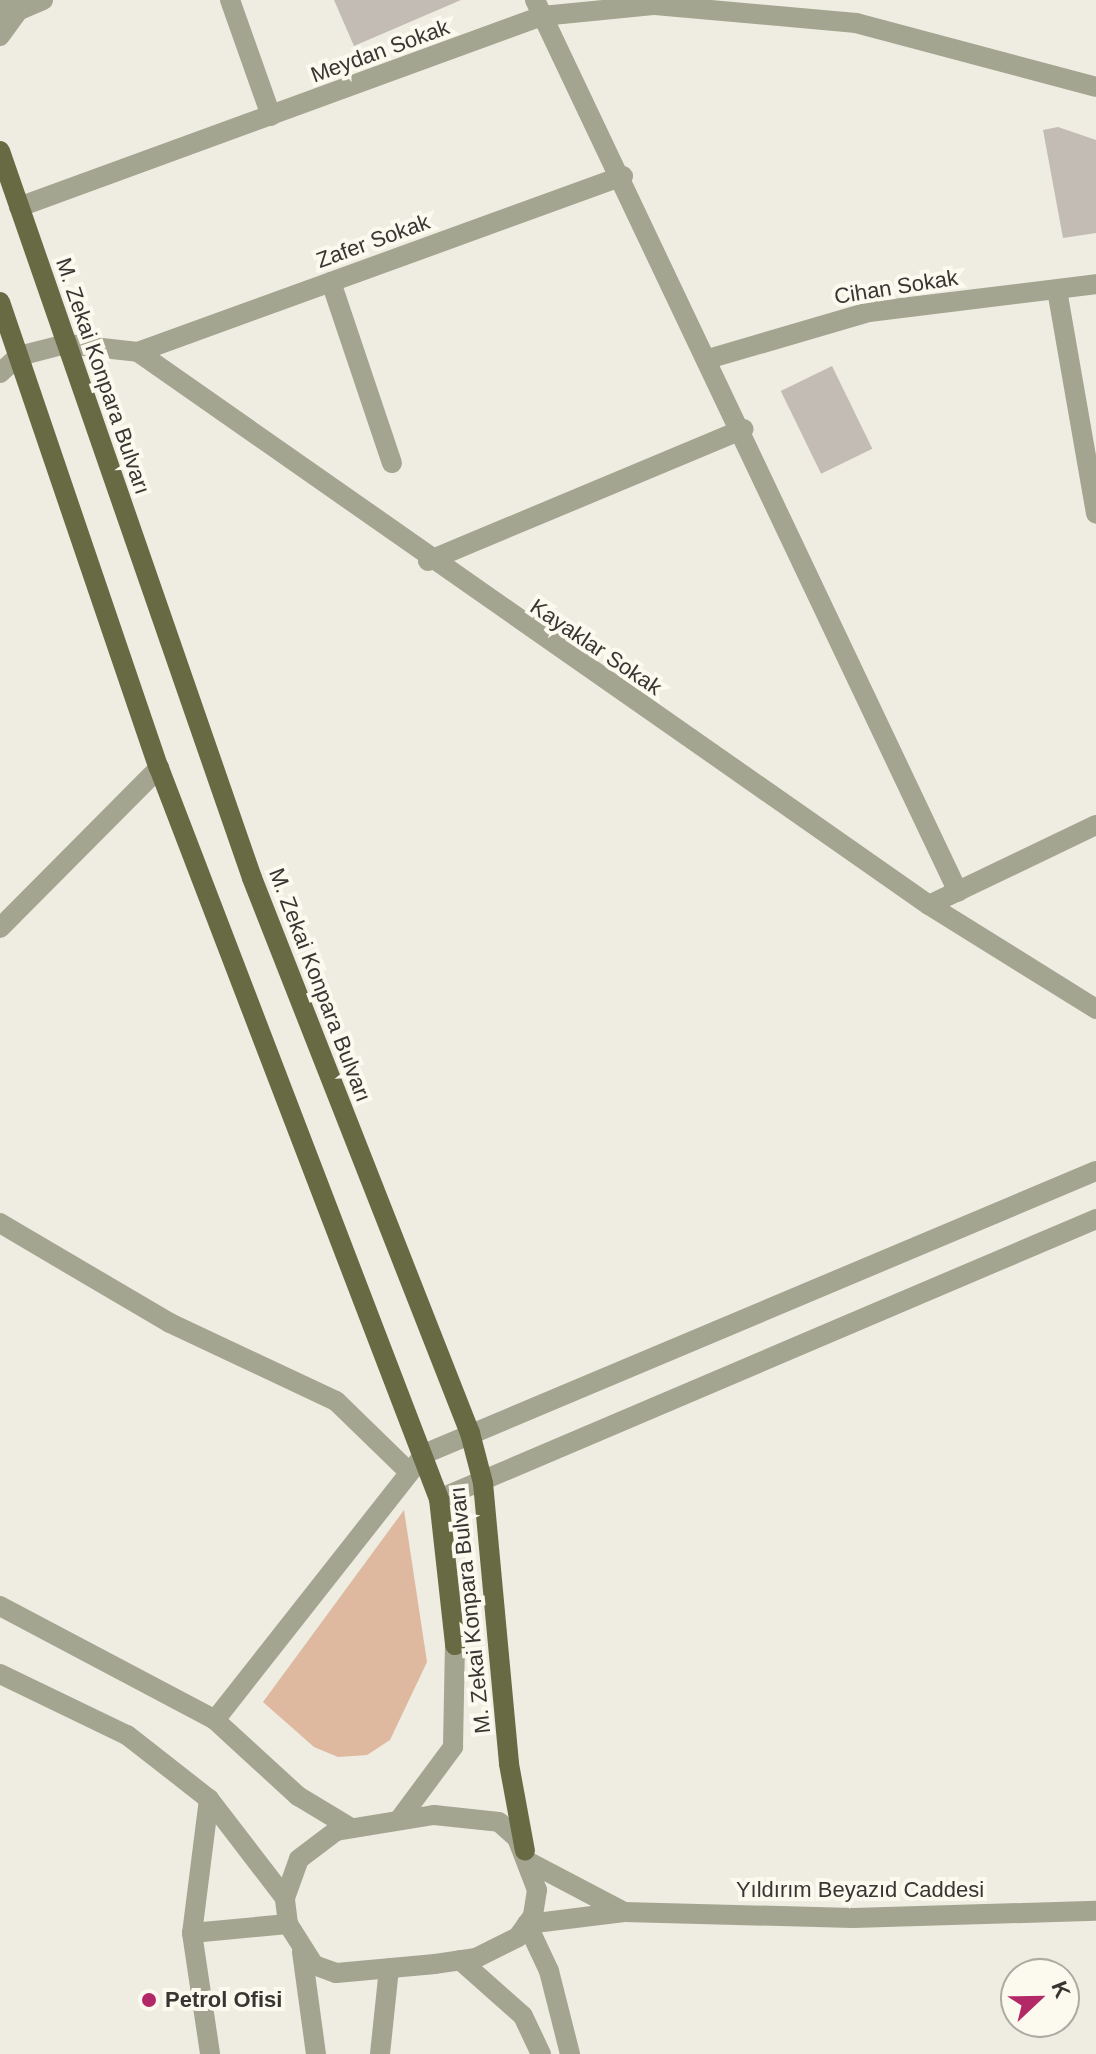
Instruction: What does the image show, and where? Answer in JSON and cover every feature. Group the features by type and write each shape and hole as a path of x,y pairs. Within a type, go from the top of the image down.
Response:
{"main road":[{"name":"M. Zekai Konpara Bulvarı","path":"0,151 252,878 470,1433 483,1483 509,1764 528,1857"},
{"name":"M. Zekai Konpara Bulvarı","path":"0,302 159,768 424,1454 439,1499 455,1645"}],"street":[{"path":"0,36 6,11 43,0"},
{"path":"230,0 271,116"},
{"name":"Meydan Sokak","path":"19,207 271,116 538,8 655,5 856,23 1096,87"},
{"path":"538,8 623,176 744,429 958,892"},
{"name":"Zafer Sokak","path":"138,352 623,176"},
{"path":"331,282 392,463"},
{"name":"Cihan Sokak","path":"708,359 869,312 1096,284"},
{"path":"1057,290 1096,514"},
{"path":"0,373 19,356 66,344"},
{"name":"Kayaklar Sokak","path":"66,344 138,352 428,561 929,905 1096,1009"},
{"path":"428,561 744,429"},
{"path":"0,928 159,768"},
{"path":"929,905 1096,825"},
{"path":"215,1720 424,1454 1096,1171"},
{"path":"439,1499 483,1483 1096,1219"},
{"path":"0,1223 170,1323 336,1401 409,1472"},
{"path":"0,1606 215,1720 298,1796 351,1828"},
{"path":"399,1820 453,1747 455,1645"},
{"path":"0,1674 127,1735 209,1799 285,1898"},
{"path":"209,1799 192,1933 210,2054"},
{"path":"316,2054 302,1952 288,1924 285,1898 299,1859 351,1828 399,1820 475,1816 499,1822 528,1857 624,1912"},
{"path":"302,1952 336,1973 460,1960 501,1949 527,1924 537,1890 528,1857"},
{"name":"Yıldırım Beyazıd Caddesi","path":"527,1924 624,1912 853,1918 1096,1911"},
{"path":"192,1933 288,1924"},
{"path":"527,1924 549,1971 570,2054"},
{"path":"460,1960 523,2016 541,2054"},
{"path":"380,2054 389,1968"}],"shaded area":[{"path":"404,1510 427,1662 390,1740 367,1755 338,1757 314,1747 263,1702"}],"building":[{"path":"334,0 461,0 354,46"},
{"path":"1058,127 1096,140 1096,233 1063,238 1043,130"},
{"path":"832,366 872,449 821,474 781,391"}],"place":[{"name":"Petrol Ofisi","path":"149,2000"}]}
